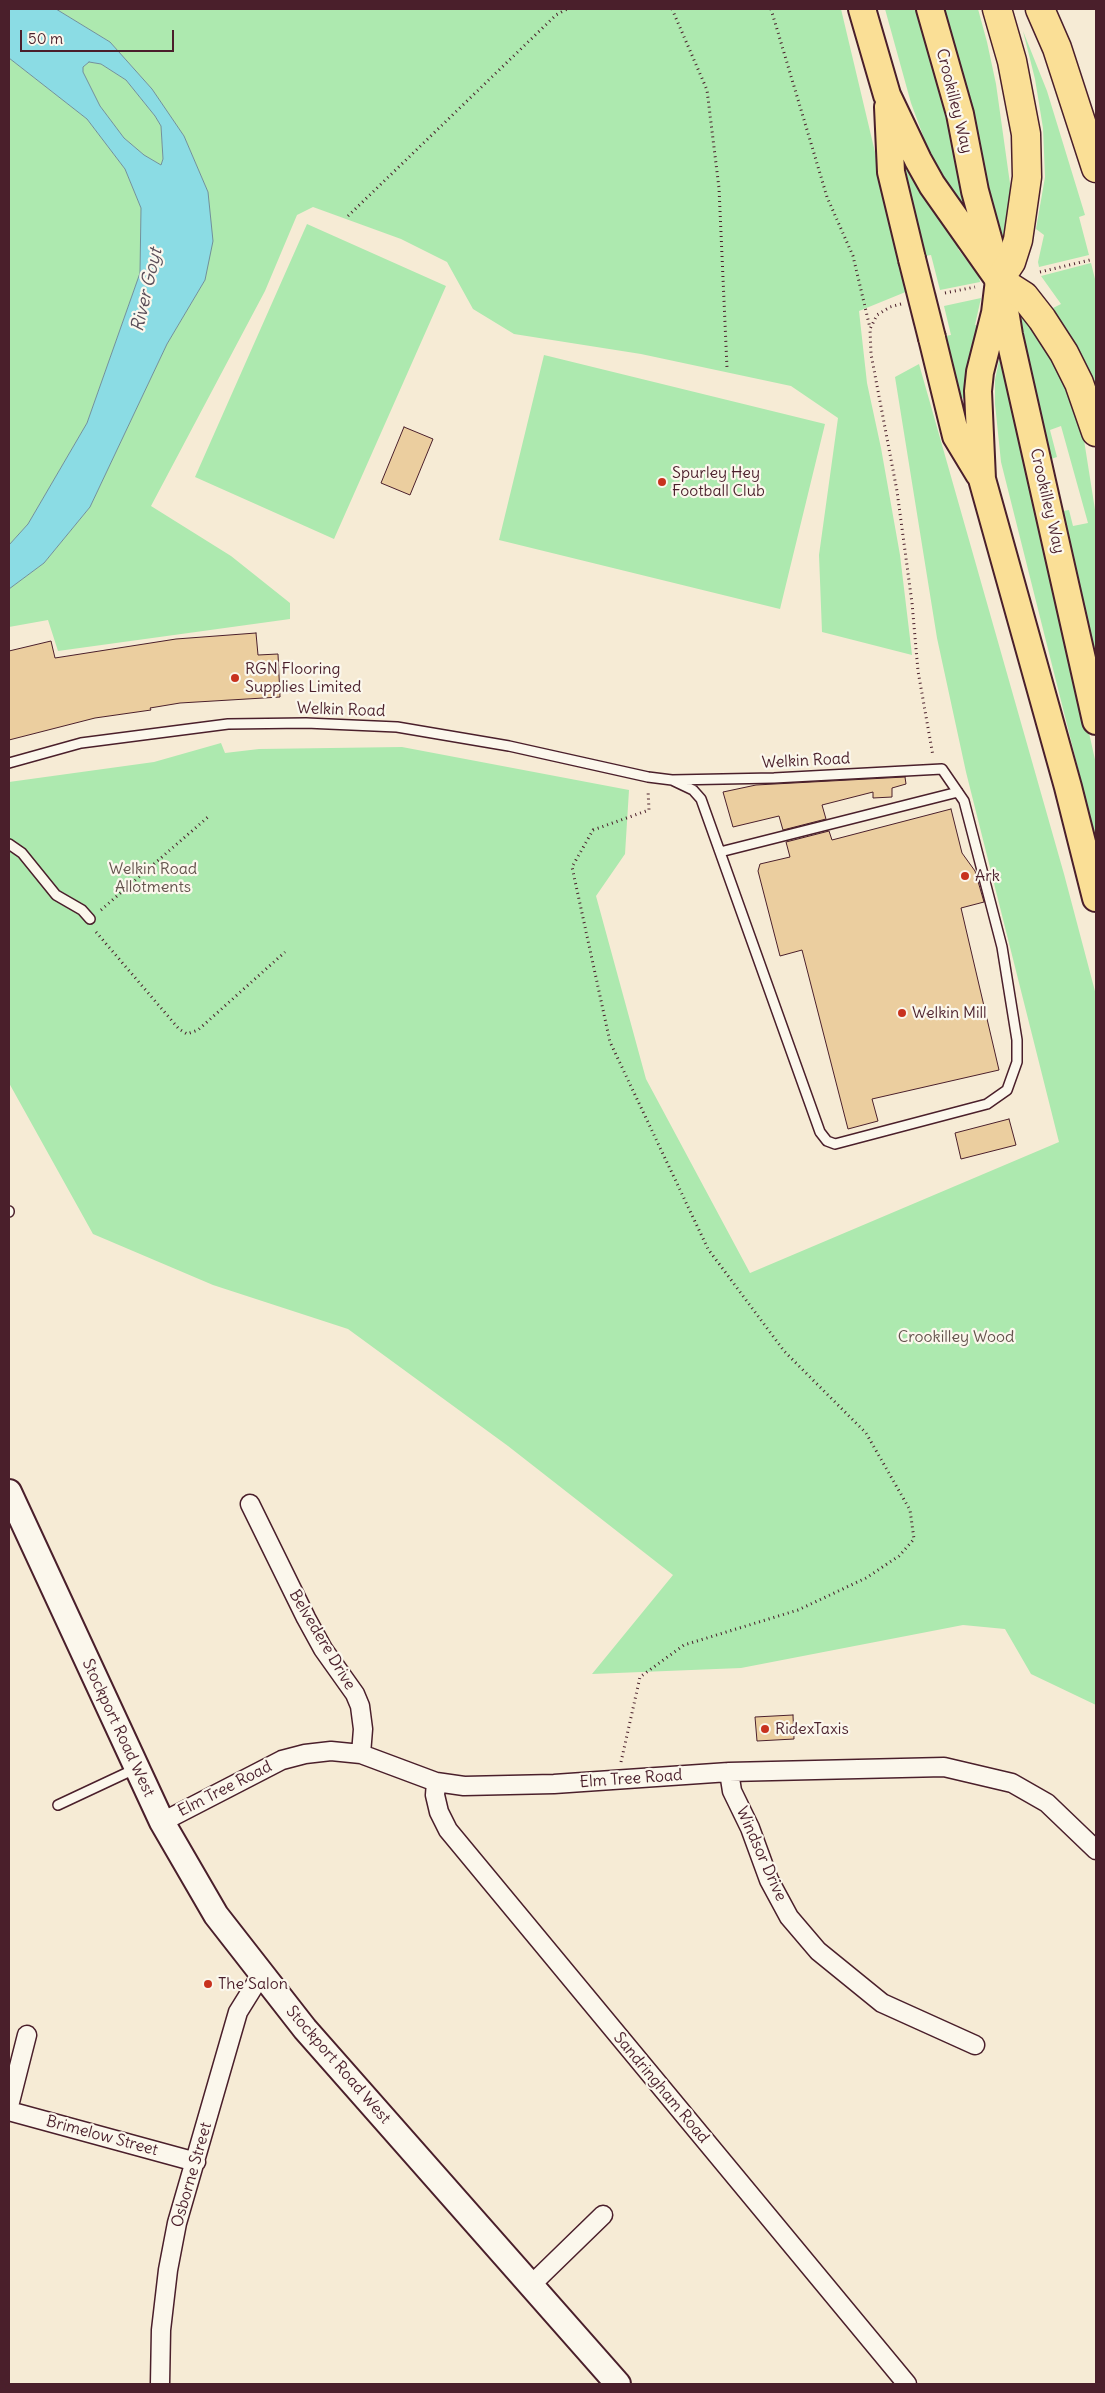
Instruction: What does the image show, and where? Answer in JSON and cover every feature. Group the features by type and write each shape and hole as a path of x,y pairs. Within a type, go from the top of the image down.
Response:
{"highway":[{"path":"997,9 1012,60 1026,134 1027,177 1018,240 1010,262 990,283 1024,296 1042,319 1064,353 1080,383 1096,432"},
{"path":"1040,9 1057,48 1096,168"}],"main road":[{"name":"Crookilley Way","path":"862,9 887,95 932,185 990,283 1009,335 1096,721"},
{"name":"Crookilley Way","path":"930,9 960,114 990,283 978,391 982,479 1068,787 1096,898"},
{"name":"Crookilley Way","path":"887,95 891,172 912,259 956,436 982,479"},
{"name":"Stockport Road West","path":"9,1492 162,1822 216,1916 305,2030 618,2384"}],"street":[{"name":"Belvedere Drive","path":"250,1504 306,1618 324,1649 355,1694 360,1706 363,1729 361,1754"},
{"name":"Elm Tree Road","path":"162,1822 282,1760 306,1754 331,1751 361,1754 436,1782 491,1787 729,1772 944,1766 1012,1783 1047,1804 1096,1850"},
{"name":"Windsor Drive","path":"729,1772 732,1791 750,1828 769,1880 789,1917 818,1951 882,2003 975,2045"},
{"name":"Sandringham Road","path":"436,1782 435,1795 439,1812 448,1830 907,2384"},
{"name":"Osborne Street","path":"160,2384 161,2330 168,2270 177,2223 238,2012 261,1975"},
{"path":"9,2106 27,2035"},
{"name":"Brimelow Street","path":"9,2112 196,2162"},
{"path":"530,2286 603,2215"}],"lane":[{"name":"Welkin Road","path":"9,763 82,743 228,724 306,723 398,727 509,746 648,777 672,780 774,778 942,769"},
{"path":"942,769 958,792 964,801 1002,947 1017,1040 1017,1062 1014,1076 1007,1090 987,1104 835,1144 827,1141 820,1132 720,852 958,792"},
{"name":"Welkin Road","path":"672,780 693,790 701,799 720,852"},
{"path":"9,844 22,853 56,896 82,910 90,919"},
{"path":"58,1804 137,1768"}],"path":[{"path":"348,216 556,15 567,9"},
{"path":"672,9 708,90 719,188 727,368"},
{"path":"771,9 827,197 854,256 870,329 871,354 897,491 912,602 918,671 933,756 942,769"},
{"path":"1040,272 1090,260"},
{"path":"942,294 990,283"},
{"path":"870,329 878,315 890,307 909,302"},
{"path":"617,1779 640,1677 684,1646 798,1610 866,1578 899,1556 914,1539 910,1510 866,1433 784,1351 708,1249 610,1042 572,867 593,830 649,810 648,777"},
{"path":"208,817 114,901 90,919 102,941 179,1029 187,1034 198,1030 285,952"}],"green space":[{"path":"56,9 841,9 908,291 859,311 867,383 881,448 900,555 912,655 822,632 819,555 838,418 791,386 641,354 514,334 473,309 447,262 401,239 313,207 297,215 265,291 151,506 231,556 290,603 290,619 58,651 48,620 9,627 9,589 44,563 90,507 167,344 205,280 208,192 184,136 152,89 110,42"},
{"path":"885,9 918,9 942,89 970,216 949,188 928,149 911,103"},
{"path":"942,9 978,9 987,42 996,84 1013,205 1004,249 951,38"},
{"path":"1023,31 1047,91 1085,215 1079,217 1089,255 1039,267 1038,262 1044,235 1036,229 1045,177 1043,128 1035,79"},
{"path":"9,58 87,119 125,169 141,208 140,273 87,423 28,524 9,545"},
{"path":"89,62 101,64 126,80 155,116 161,126 163,159 161,165 144,155 124,138 100,106 83,72 83,67"},
{"path":"908,164 924,197 963,244 958,249 979,276 980,282 940,290 931,255 925,256 903,165"},
{"path":"307,224 446,286 334,539 195,477"},
{"path":"1091,263 1096,283 1096,390 1082,359 1053,308 1061,304 1041,276"},
{"path":"981,298 975,325 982,326 966,400 961,397 945,336 951,335 944,306"},
{"path":"1017,305 1034,327 1060,373 1084,440 1096,516 1096,656 1063,511 1069,510 1073,526 1088,523 1061,426 1050,430 1057,457 1051,459"},
{"path":"1002,346 1096,764 1096,840 1001,462 995,404 995,380"},
{"name":"Spurley Hey Football Club","path":"544,355 825,424 780,609 499,540"},
{"path":"919,364 1064,874 1096,995 1096,1705 1031,1674 1005,1629 963,1625 741,1668 592,1674 673,1575 508,1446 348,1329 213,1285 93,1234 9,1083 9,782 154,762 221,743 225,753 259,749 402,747 629,790 625,854 596,896 646,1079 750,1273 1059,1142 966,772 937,638 895,377"}],"water":[{"name":"River Goyt","path":"9,9 56,9 110,42 152,89 184,136 208,192 213,241 205,280 167,344 90,507 44,563 9,589 9,545 28,524 87,423 140,273 141,208 125,169 87,119 9,58","holes":["89,62 101,64 126,80 161,126 163,159 161,165 144,155 124,138 100,106 83,72 83,67"]}],"building":[{"path":"404,427 433,439 410,495 381,483"},
{"path":"256,633 258,655 278,654 280,697 180,703 150,708 151,710 95,718 9,740 9,651 51,641 55,658 176,639"},
{"path":"905,777 906,784 892,788 892,797 873,798 873,792 822,805 826,819 783,830 779,816 733,827 723,792 756,785"},
{"name":"Welkin Mill","path":"951,809 962,853 975,871 984,902 961,908 999,1070 872,1099 878,1121 848,1129 802,950 780,956 758,871 760,864 790,857 786,842 829,831 832,840"},
{"path":"1009,1119 1016,1145 961,1159 955,1133"},
{"path":"793,1715 794,1739 757,1741 755,1717"}],"place":[{"name":"Spurley Hey Football Club","path":"662,482"},
{"name":"RGN Flooring Supplies Limited","path":"235,678"},
{"name":"Ark","path":"965,876"},
{"name":"Welkin Mill","path":"902,1013"},
{"name":"RidexTaxis","path":"765,1729"},
{"name":"The Salon","path":"208,1984"}],"park label":[{"name":"Welkin Road Allotments","path":"153,878"},
{"name":"Crookilley Wood","path":"956,1337"}]}
